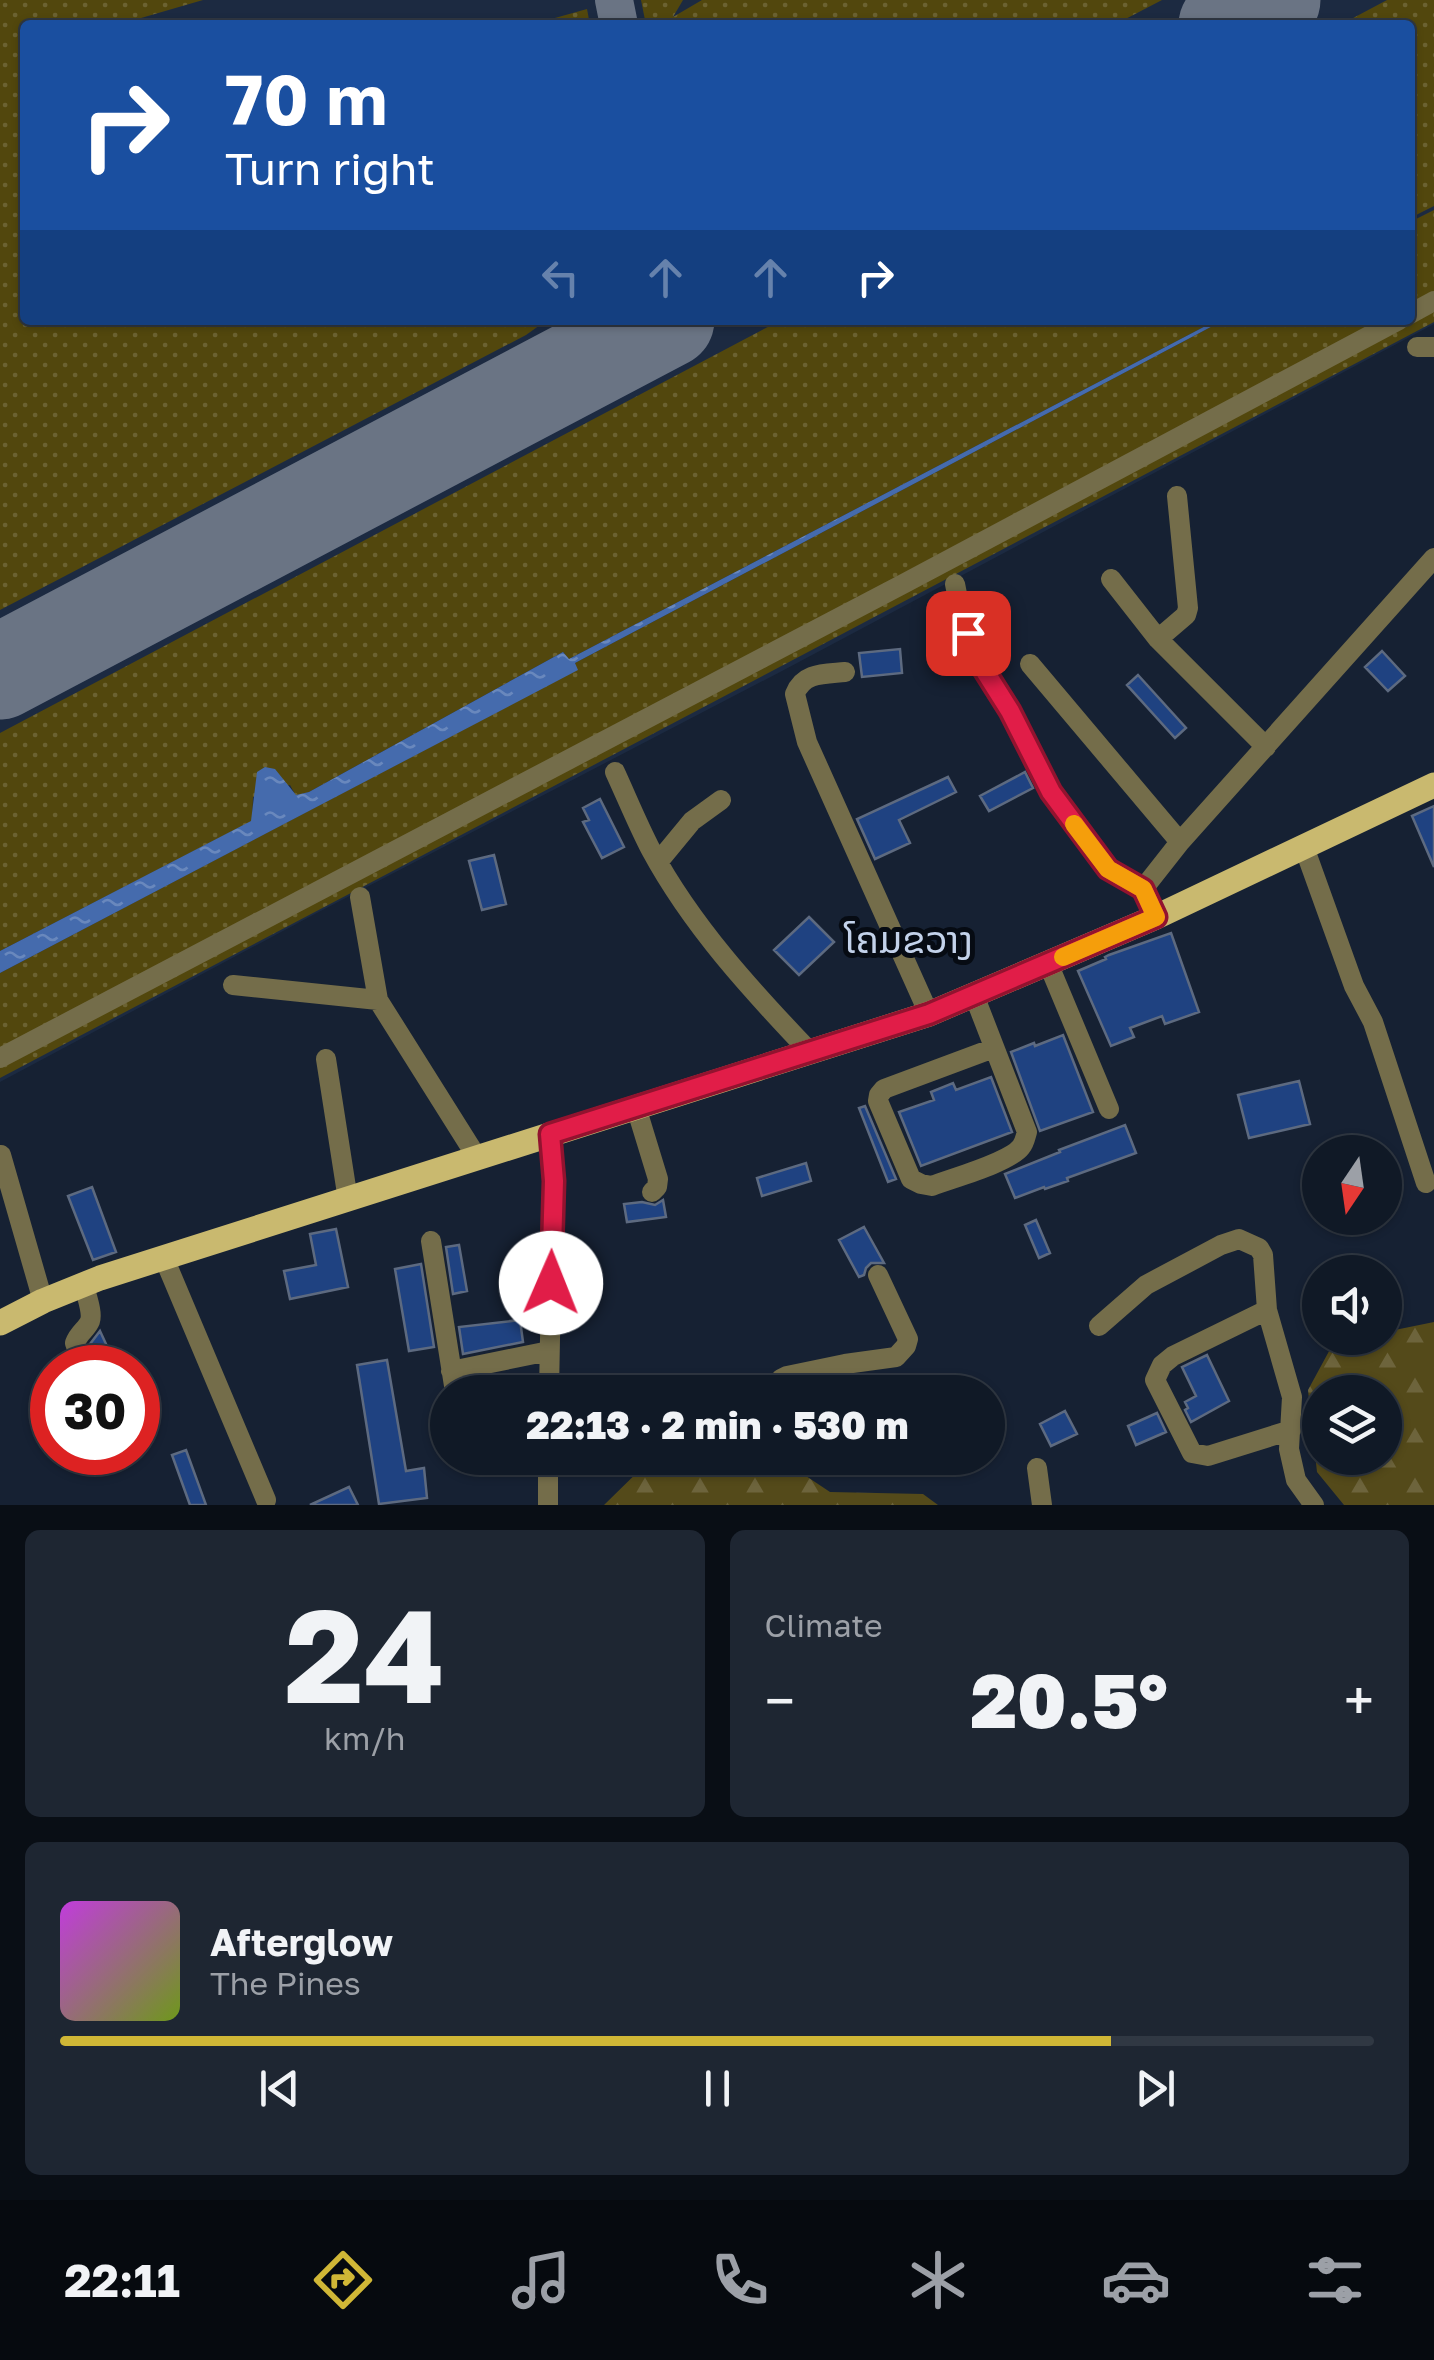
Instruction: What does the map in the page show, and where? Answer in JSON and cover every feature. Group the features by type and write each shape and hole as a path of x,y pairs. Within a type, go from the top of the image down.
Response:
{"main road":[{"path":"1,1321 84,1285 164,1258 929,1014 1156,917 1434,785"}],"street":[{"path":"0,1058 1390,325"},
{"path":"1158,640 1186,615 1188,608 1177,496"},
{"path":"1143,889 1180,842 1434,558"},
{"path":"1112,579 1158,640 1266,747"},
{"path":"955,584 976,657 1010,711 1051,792 1108,869 1143,889 1156,917"},
{"path":"1030,664 1180,842"},
{"path":"846,672 810,676 795,694 807,742 929,1014"},
{"path":"614,772 659,862 696,920 743,982 810,1052"},
{"path":"659,862 692,821 721,800"},
{"path":"1304,846 1354,986 1373,1022 1426,1183"},
{"path":"360,897 378,1000 478,1159"},
{"path":"1048,964 1109,1109"},
{"path":"233,985 378,1000"},
{"path":"974,996 1027,1132 1026,1139 1009,1157 932,1186 920,1184 911,1178 878,1101 879,1094 994,1048"},
{"path":"326,1060 348,1200"},
{"path":"636,1107 658,1179 652,1192"},
{"path":"548,1375 554,1181 550,1134"},
{"path":"2,1154 43,1301"},
{"path":"1099,1326 1146,1284 1221,1245 1238,1239 1260,1248 1267,1310 1292,1396 1290,1449 1296,1480 1314,1505"},
{"path":"431,1241 452,1375"},
{"path":"164,1258 266,1500"},
{"path":"792,1375 900,1354 908,1339 878,1275"},
{"path":"76,1345 77,1336 91,1318 84,1285"},
{"path":"1267,1310 1173,1356 1162,1365 1156,1380 1192,1453 1208,1456 1291,1430"},
{"path":"475,1375 549,1351"},
{"path":"1037,1468 1042,1505"},
{"path":"548,1475 548,1505"}],"shaded area":[{"path":"0,0 1434,0 1434,324 0,1082"},
{"path":"0,0 203,0 134,20 20,20 20,325 540,325 0,610"},
{"path":"641,0 683,0 673,17 702,0 1162,0 1124,20 645,20"},
{"path":"1387,0 1434,0 1434,206 1415,216 1415,20 1349,20"},
{"path":"587,9 589,20 548,20"},
{"path":"1434,210 1434,322 0,1078 0,973 577,670 575,663 1215,325 1415,325 1415,220"},
{"path":"772,325 1207,325 569,659 563,652 309,792 296,796 290,785 253,797 252,821 0,951 0,733"}],"green space":[{"path":"1434,1322 1434,1505 1344,1505 1319,1475 1402,1475 1402,1375 1316,1375 1327,1355 1402,1355 1402,1329"},
{"path":"635,1475 804,1475 830,1492 923,1494 938,1505 604,1505"}],"water":[{"path":"1207,325 1215,325 575,663 578,670 0,973 0,951 251,821 257,772 265,767 275,769 296,795 309,792 563,652 569,659"}],"building":[{"path":"900,649 902,673 862,677 859,653"},
{"path":"1382,651 1405,676 1388,691 1365,667"},
{"path":"1138,675 1186,728 1175,738 1127,685"},
{"path":"1025,772 1033,788 989,811 980,796"},
{"path":"948,777 956,792 899,820 910,843 875,859 857,819"},
{"path":"600,799 624,847 602,858 583,822 589,820 583,808"},
{"path":"1434,806 1434,867 1412,816"},
{"path":"494,855 506,904 482,910 469,861"},
{"path":"809,917 834,942 799,975 774,950"},
{"path":"1171,933 1199,1012 1165,1024 1162,1016 1130,1028 1134,1037 1111,1046 1078,971 1109,955"},
{"path":"1063,1035 1093,1112 1040,1131 1011,1052"},
{"path":"991,1077 1012,1132 921,1166 899,1112 934,1100 931,1092 953,1083 956,1090"},
{"path":"1299,1081 1310,1124 1249,1138 1238,1095"},
{"path":"865,1106 896,1179 888,1182 859,1108"},
{"path":"1125,1125 1136,1153 1015,1198 1005,1174"},
{"path":"806,1163 811,1181 762,1196 757,1178"},
{"path":"92,1187 116,1252 93,1260 68,1196"},
{"path":"663,1200 666,1217 627,1222 624,1204 655,1205"},
{"path":"1036,1220 1050,1253 1039,1258 1025,1225"},
{"path":"864,1227 884,1263 871,1263 859,1277 839,1240"},
{"path":"336,1229 348,1287 290,1299 284,1271 316,1265 310,1234"},
{"path":"459,1245 467,1291 453,1294 446,1247"},
{"path":"421,1264 434,1347 409,1351 395,1269"},
{"path":"520,1320 523,1342 463,1354 459,1327"},
{"path":"100,1331 106,1345 90,1345"},
{"path":"1207,1355 1229,1401 1191,1422 1185,1402 1196,1396 1182,1367"},
{"path":"387,1360 406,1471 424,1468 427,1498 379,1504 357,1365"},
{"path":"1065,1411 1077,1434 1051,1446 1040,1424"},
{"path":"1157,1413 1166,1432 1136,1445 1128,1426"},
{"path":"186,1450 206,1505 190,1505 172,1455"},
{"path":"349,1487 358,1505 310,1505"}],"taxiway":[{"path":"614,0 618,20"},
{"path":"616,347 618,325"}],"runway":[{"path":"1235,20 1273,0"},
{"path":"0,672 658,325"}],"slow traffic":[{"path":"1063,957 1156,917 1143,889 1108,869 1074,824"}],"district":[{"name":"ໂຄມຂວາງ","path":"909,940"}],"route":[{"path":"551,1283 554,1181 550,1134 929,1014 1156,917 1143,889 1108,869 1051,792 1010,711 976,657 968,633"}]}
